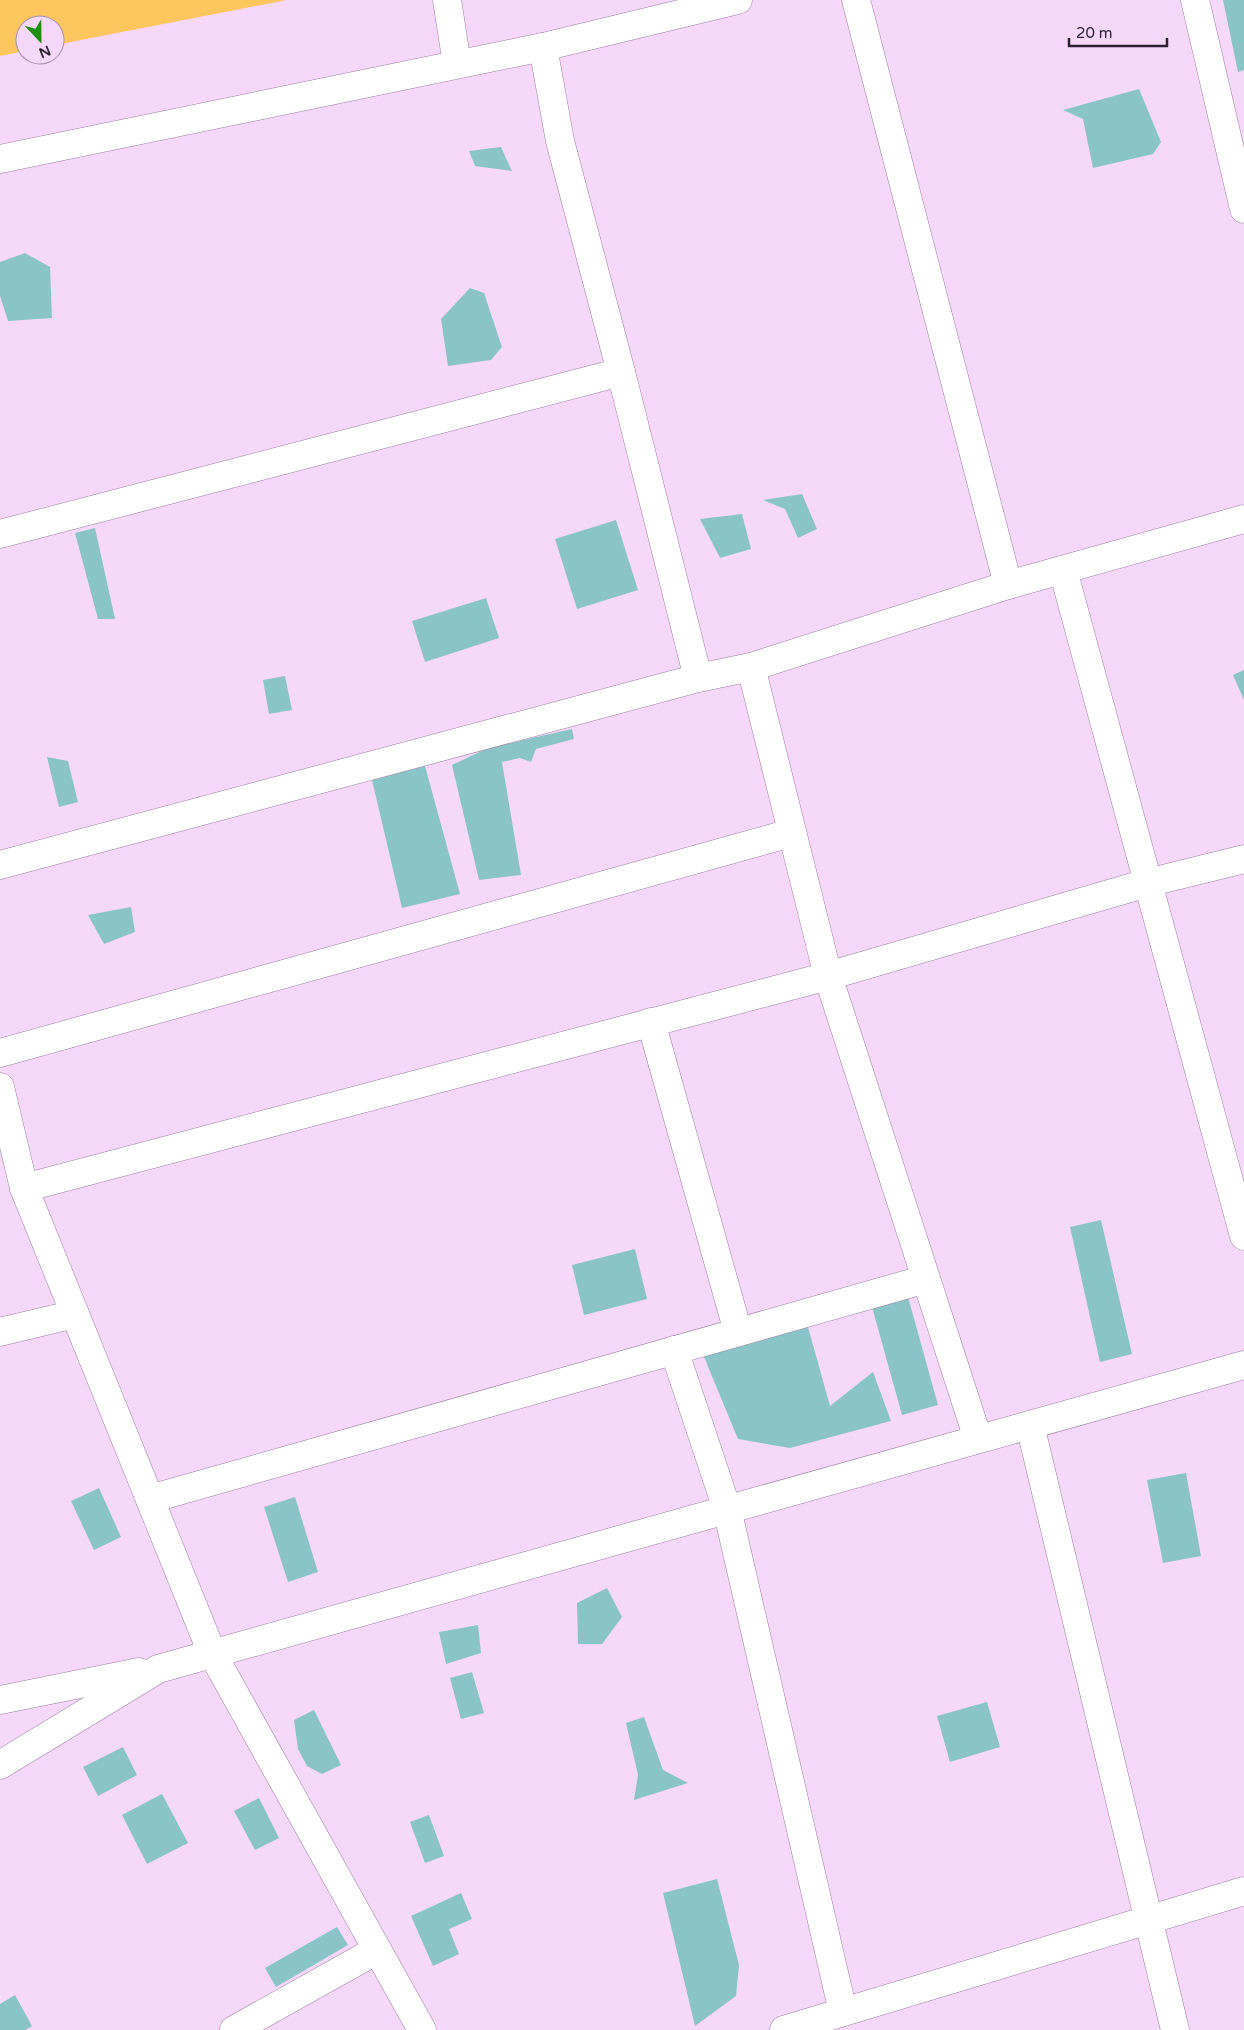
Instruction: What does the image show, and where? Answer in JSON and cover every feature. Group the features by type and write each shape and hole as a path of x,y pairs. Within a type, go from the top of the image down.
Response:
{"street":[{"path":"447,0 457,64"},
{"path":"0,159 543,46 738,0"},
{"path":"856,0 1008,585"},
{"path":"1195,0 1244,210"},
{"path":"543,46 560,141 621,372 698,678"},
{"path":"0,534 621,372"},
{"path":"0,865 698,678 751,667 1008,585 1244,519"},
{"path":"1063,570 1244,1236"},
{"path":"751,667 791,834 828,976 978,1439"},
{"path":"0,1053 791,834"},
{"path":"24,1188 828,976 1147,883 1244,859"},
{"path":"651,1022 738,1332"},
{"path":"0,1087 24,1188 212,1653 422,2030"},
{"path":"150,1499 926,1279"},
{"path":"0,1332 75,1314"},
{"path":"674,1350 727,1509 843,2012"},
{"path":"0,1700 158,1669 1244,1365"},
{"path":"1030,1425 1147,1921 1175,2030"},
{"path":"0,1766 158,1669"},
{"path":"784,2030 1244,1891"},
{"path":"234,2030 377,1950"}],"shaded area":[{"path":"0,0 287,0 65,43 65,15 15,15 15,53 0,56"}],"building":[{"path":"1223,0 1244,0 1244,70 1238,72"},
{"path":"1139,89 1161,142 1153,154 1093,168 1083,119 1063,110"},
{"path":"501,147 512,171 475,166 469,151"},
{"path":"25,253 50,267 52,318 8,321 0,296 0,262"},
{"path":"470,288 484,293 502,347 491,360 448,366 441,319"},
{"path":"802,494 817,529 798,538 785,509 763,500"},
{"path":"742,514 751,549 720,558 700,519"},
{"path":"616,520 638,590 577,609 555,539"},
{"path":"95,528 115,619 98,619 75,533"},
{"path":"486,598 499,638 425,662 412,621"},
{"path":"1244,670 1244,700 1233,675"},
{"path":"285,676 292,710 269,714 263,680"},
{"path":"572,729 574,739 536,749 531,762 520,758 502,762 521,875 479,880 452,765 488,748"},
{"path":"47,757 68,761 78,802 59,807"},
{"path":"425,766 460,894 402,908 372,780"},
{"path":"131,907 135,932 104,944 88,915"},
{"path":"1101,1220 1132,1354 1100,1362 1070,1227"},
{"path":"635,1249 647,1299 584,1315 572,1265"},
{"path":"908,1297 938,1405 902,1415 872,1307"},
{"path":"808,1327 830,1406 873,1372 891,1421 790,1448 738,1439 704,1357 756,1336"},
{"path":"1186,1473 1201,1556 1163,1563 1147,1480"},
{"path":"99,1488 121,1537 94,1550 71,1501"},
{"path":"295,1497 318,1572 288,1582 264,1507"},
{"path":"607,1588 622,1617 602,1644 578,1644 577,1603"},
{"path":"478,1625 481,1653 446,1664 439,1632"},
{"path":"472,1672 484,1713 461,1719 450,1678"},
{"path":"987,1702 1000,1747 950,1762 937,1716"},
{"path":"314,1710 341,1765 322,1774 307,1766 298,1749 294,1720"},
{"path":"644,1717 663,1770 688,1783 634,1800 638,1775 626,1723"},
{"path":"123,1747 137,1775 98,1796 83,1767"},
{"path":"162,1794 188,1843 147,1864 122,1815"},
{"path":"259,1798 279,1838 255,1850 234,1811"},
{"path":"429,1815 444,1856 425,1863 410,1822"},
{"path":"717,1879 739,1965 736,1996 695,2026 663,1893"},
{"path":"461,1893 472,1919 449,1929 459,1954 433,1966 411,1916"},
{"path":"337,1927 348,1945 276,1987 265,1968"},
{"path":"15,1995 32,2026 25,2030 0,2030 0,2004"}]}
